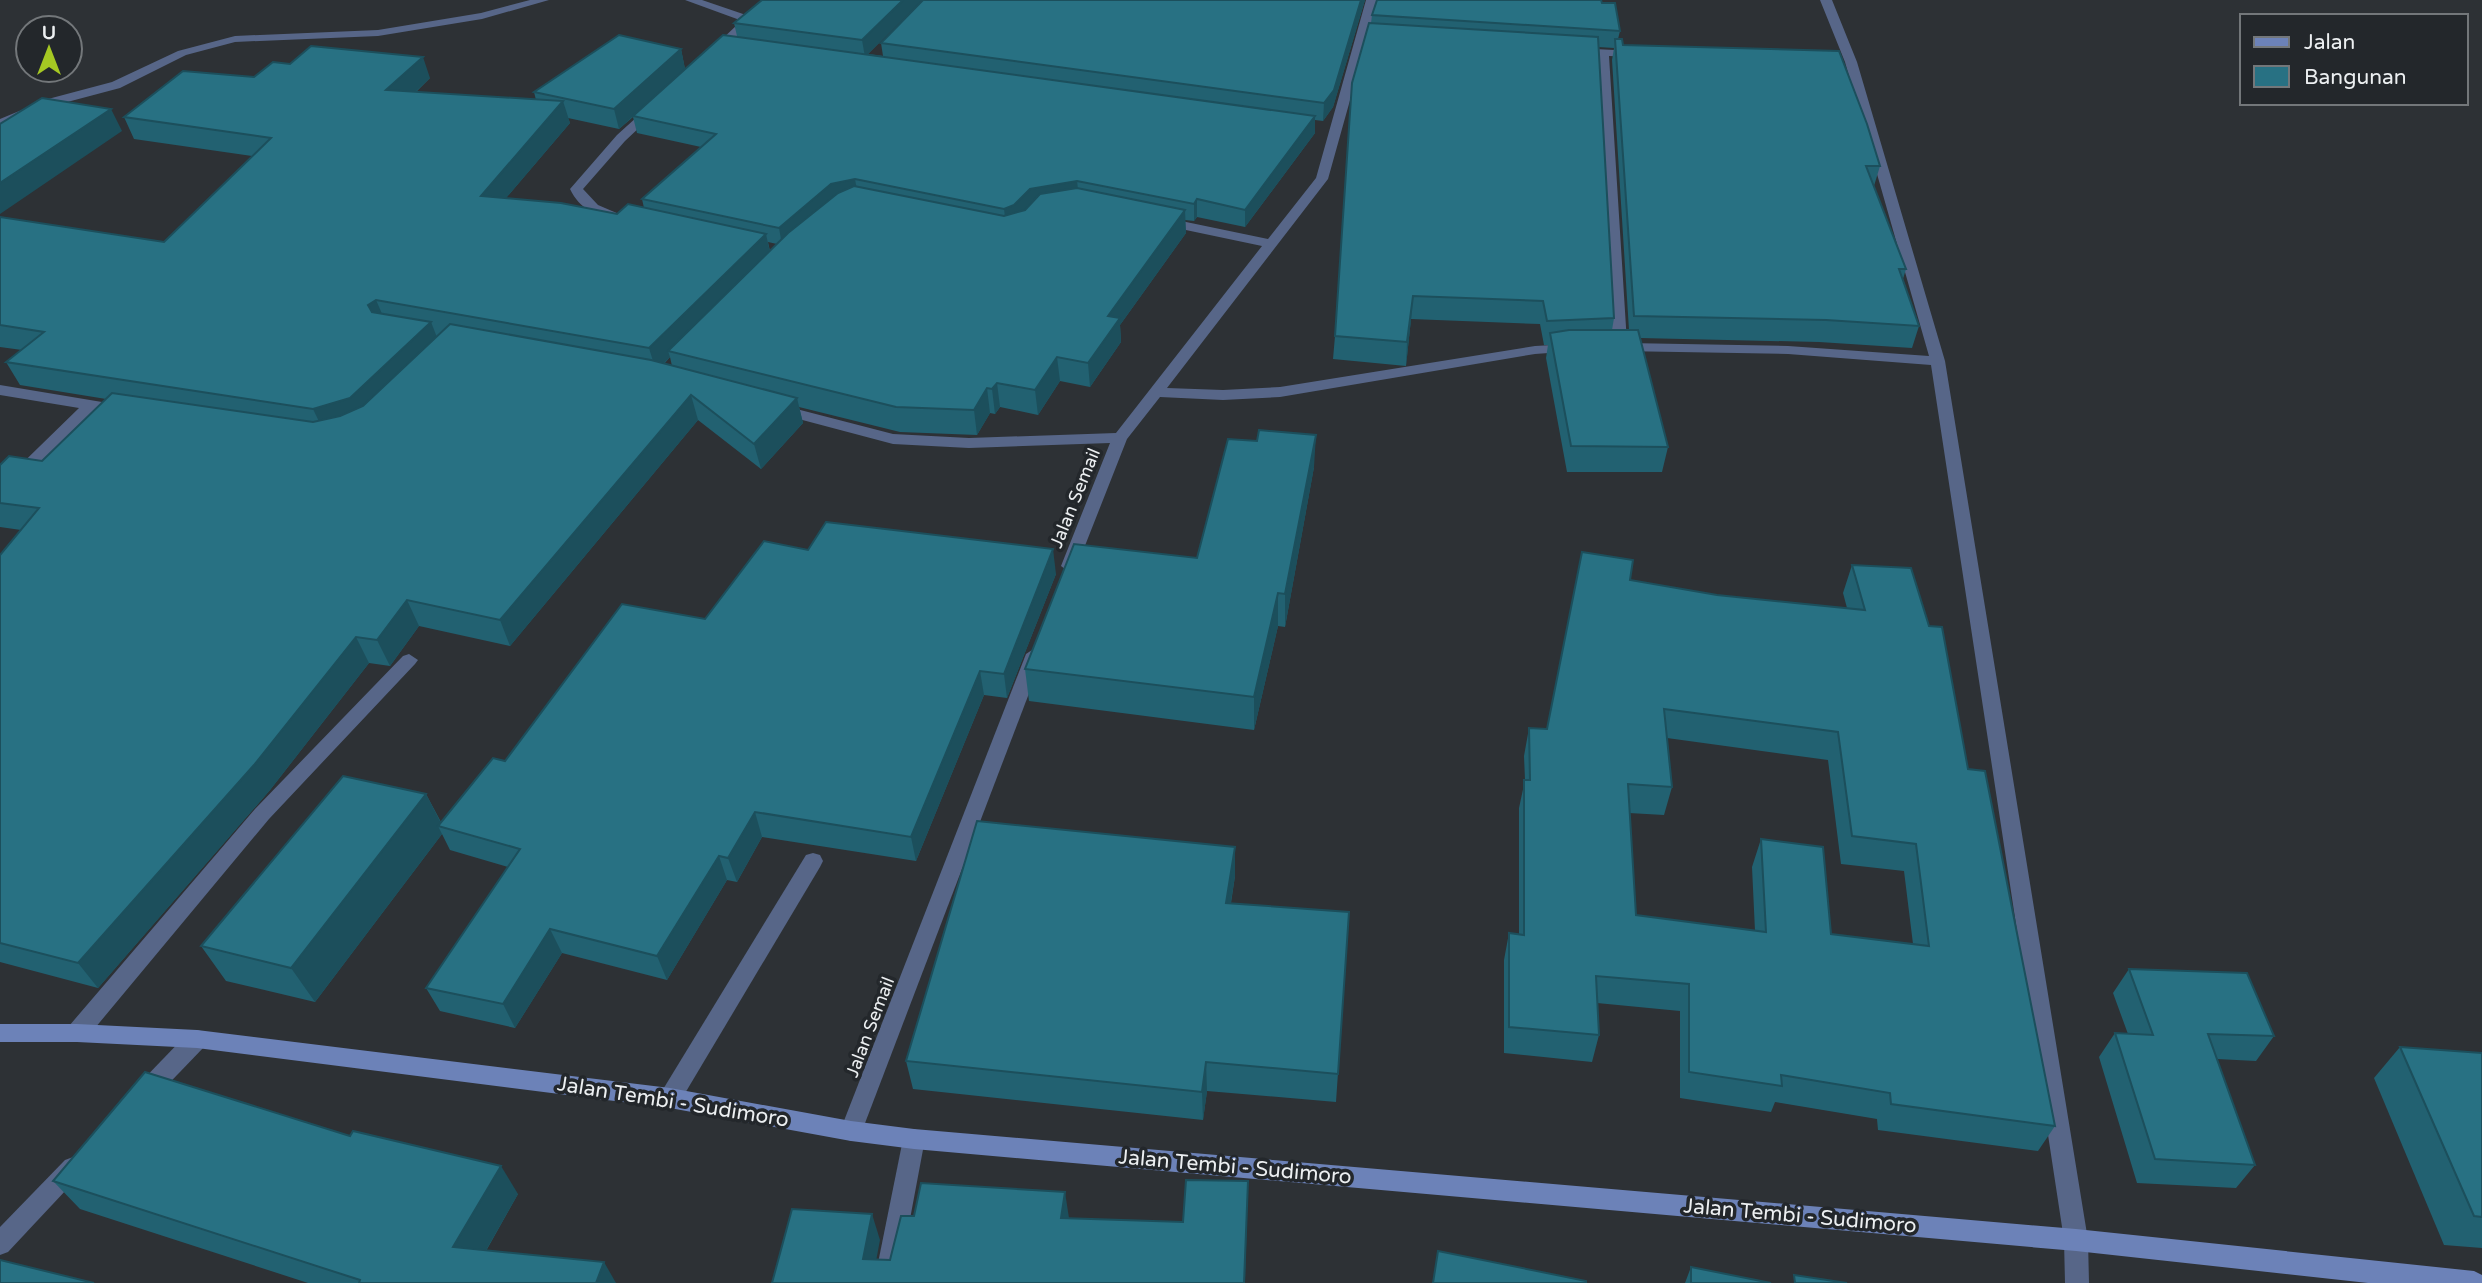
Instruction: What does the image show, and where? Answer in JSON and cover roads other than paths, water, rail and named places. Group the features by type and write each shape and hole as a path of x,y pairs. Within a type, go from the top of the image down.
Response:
{"main road":[{"name":"Jalan Tembi - Sudimoro","path":"0,1033 77,1033 197,1039 670,1098 851,1131 914,1139 2076,1240 2474,1283"}],"street":[{"path":"0,123 52,102 116,85 182,53 235,39 379,33 482,16 543,0"},
{"path":"691,0 743,17 744,25 724,48"},
{"name":"Jalan Semail","path":"1062,584 1120,438 1322,178 1330,129 1368,39 1372,0"},
{"path":"1826,0 1938,361 2076,1240 2077,1283"},
{"path":"1563,50 1644,54"},
{"path":"1603,53 1606,347"},
{"path":"635,221 603,213 581,201 576,189 621,138 662,101"},
{"path":"1149,218 1271,244"},
{"path":"1155,392 1223,395 1280,392 1535,350 1606,347 1788,350 1938,361"},
{"path":"0,390 131,412"},
{"path":"0,494 90,406"},
{"path":"764,406 893,439 969,443 1120,438"},
{"name":"Jalan Semail","path":"851,1131 1042,636"},
{"path":"77,1033 262,814 409,660"},
{"path":"670,1098 813,860"},
{"path":"131,1107 197,1039"},
{"path":"886,1283 914,1139"},
{"path":"0,1244 84,1156"}]}
